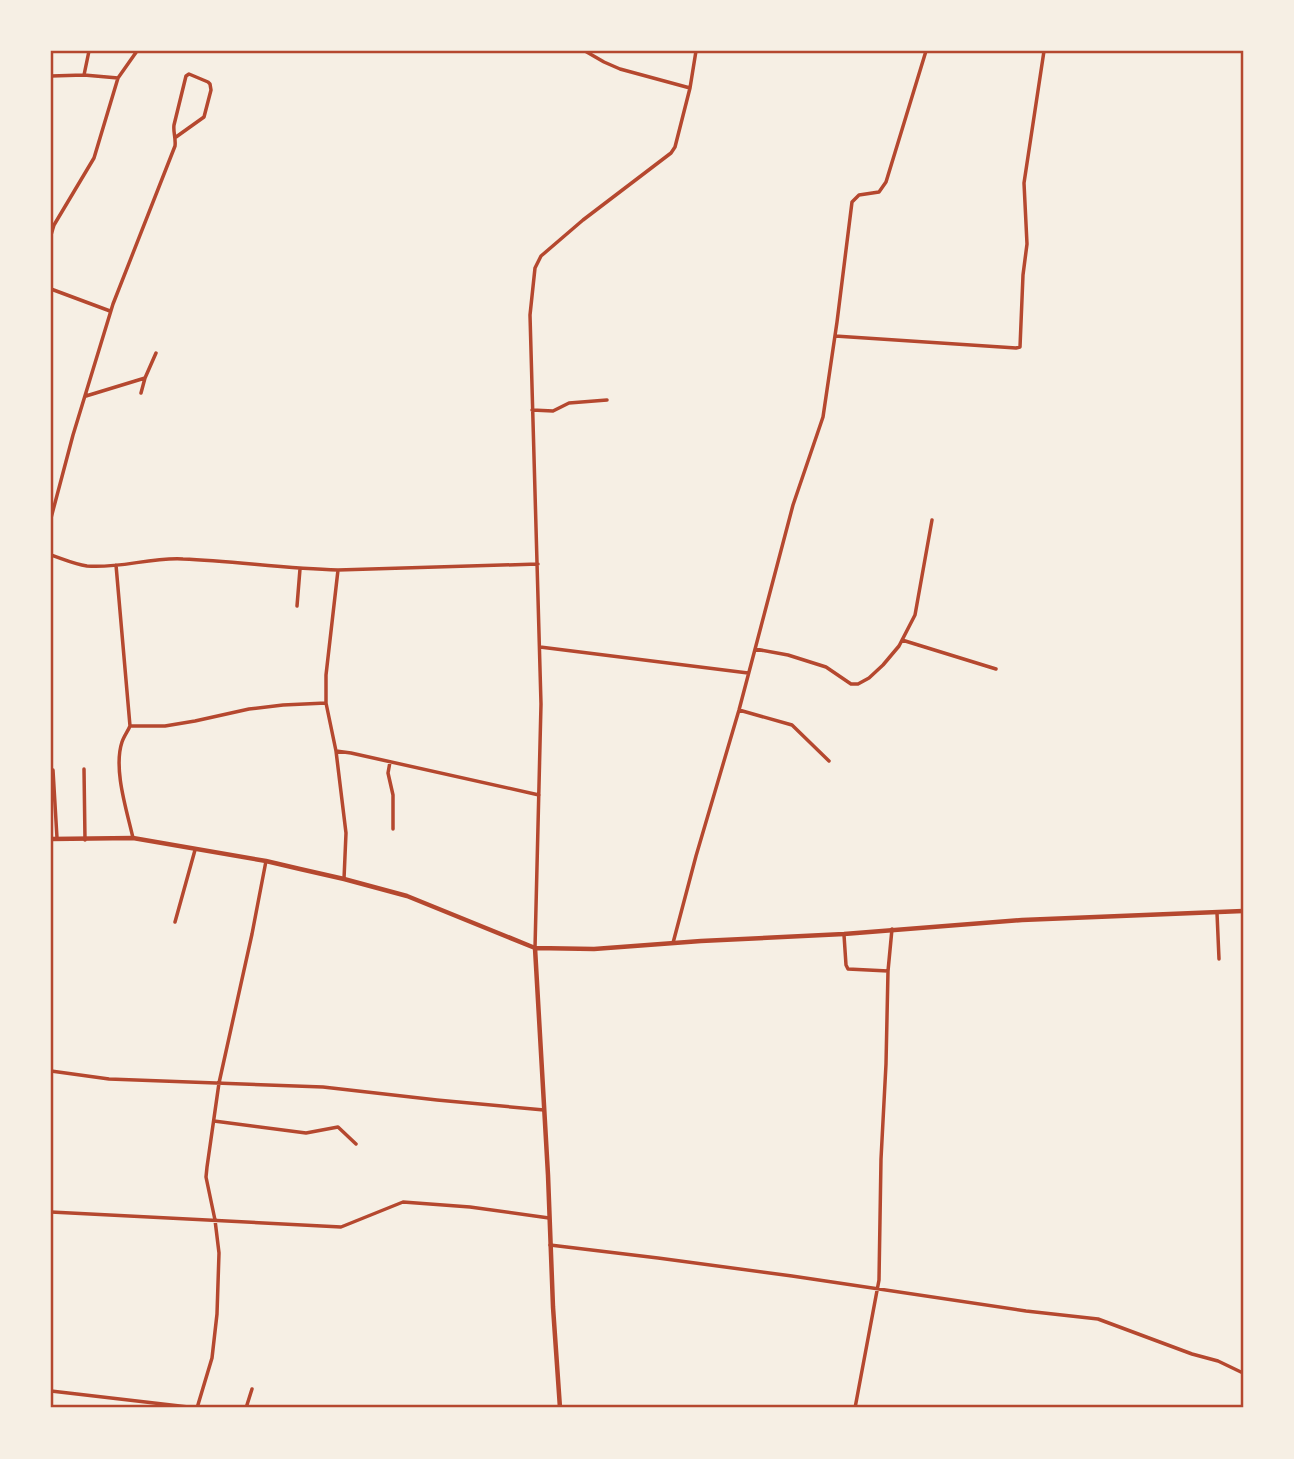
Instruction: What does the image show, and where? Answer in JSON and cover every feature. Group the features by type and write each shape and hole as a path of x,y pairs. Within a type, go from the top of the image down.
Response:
{"street":[{"path":"84,75 89,51"},
{"path":"51,234 94,158 118,78 137,51"},
{"path":"585,51 620,69 690,88"},
{"path":"560,1408 535,948 541,704 530,315 535,268 541,256 583,220 671,153 678,141 696,51"},
{"path":"673,943 793,505 823,417 852,202 859,195 879,192 886,182 926,51"},
{"path":"835,336 1020,347 1027,244 1024,183 1044,51"},
{"path":"51,518 110,311 175,146 176,137 173,130 186,76 189,74 208,82 211,90 204,117 176,137"},
{"path":"51,76 118,78"},
{"path":"51,289 110,311"},
{"path":"141,393 156,353"},
{"path":"86,396 145,378"},
{"path":"532,410 553,411 569,403 607,400"},
{"path":"755,649 788,655 826,667 851,684 858,684 869,678 902,640 915,615 932,520"},
{"path":"51,555 87,566 179,559 338,570 538,564"},
{"path":"116,565 130,726 122,742 121,775 132,838"},
{"path":"297,606 300,569"},
{"path":"338,570 326,675 326,703 336,751 346,833 344,879"},
{"path":"902,640 996,669"},
{"path":"540,647 748,673"},
{"path":"130,726 165,726 249,709 326,703"},
{"path":"739,710 792,725 829,761"},
{"path":"336,751 351,752 539,795"},
{"path":"390,762 388,773 393,795 393,829"},
{"path":"84,769 85,840"},
{"path":"53,770 54,839 132,838 265,861 407,896 535,948 594,948 844,934 1022,920 1243,911"},
{"path":"176,922 195,850"},
{"path":"51,1391 197,1408 212,1358 217,1314 219,1253 206,1177 219,1083 265,861"},
{"path":"1217,913 1219,959"},
{"path":"855,1408 877,1289 888,971 892,929"},
{"path":"844,934 848,969 888,971"},
{"path":"51,1071 109,1079 323,1087 545,1110"},
{"path":"214,1121 306,1133 338,1127 356,1144"},
{"path":"51,1212 341,1227 403,1202 470,1207 549,1218"},
{"path":"550,1245 752,1270 1098,1319 1218,1361 1243,1373"},
{"path":"246,1408 252,1389"},
{"path":"445,1408 496,1408"}]}
